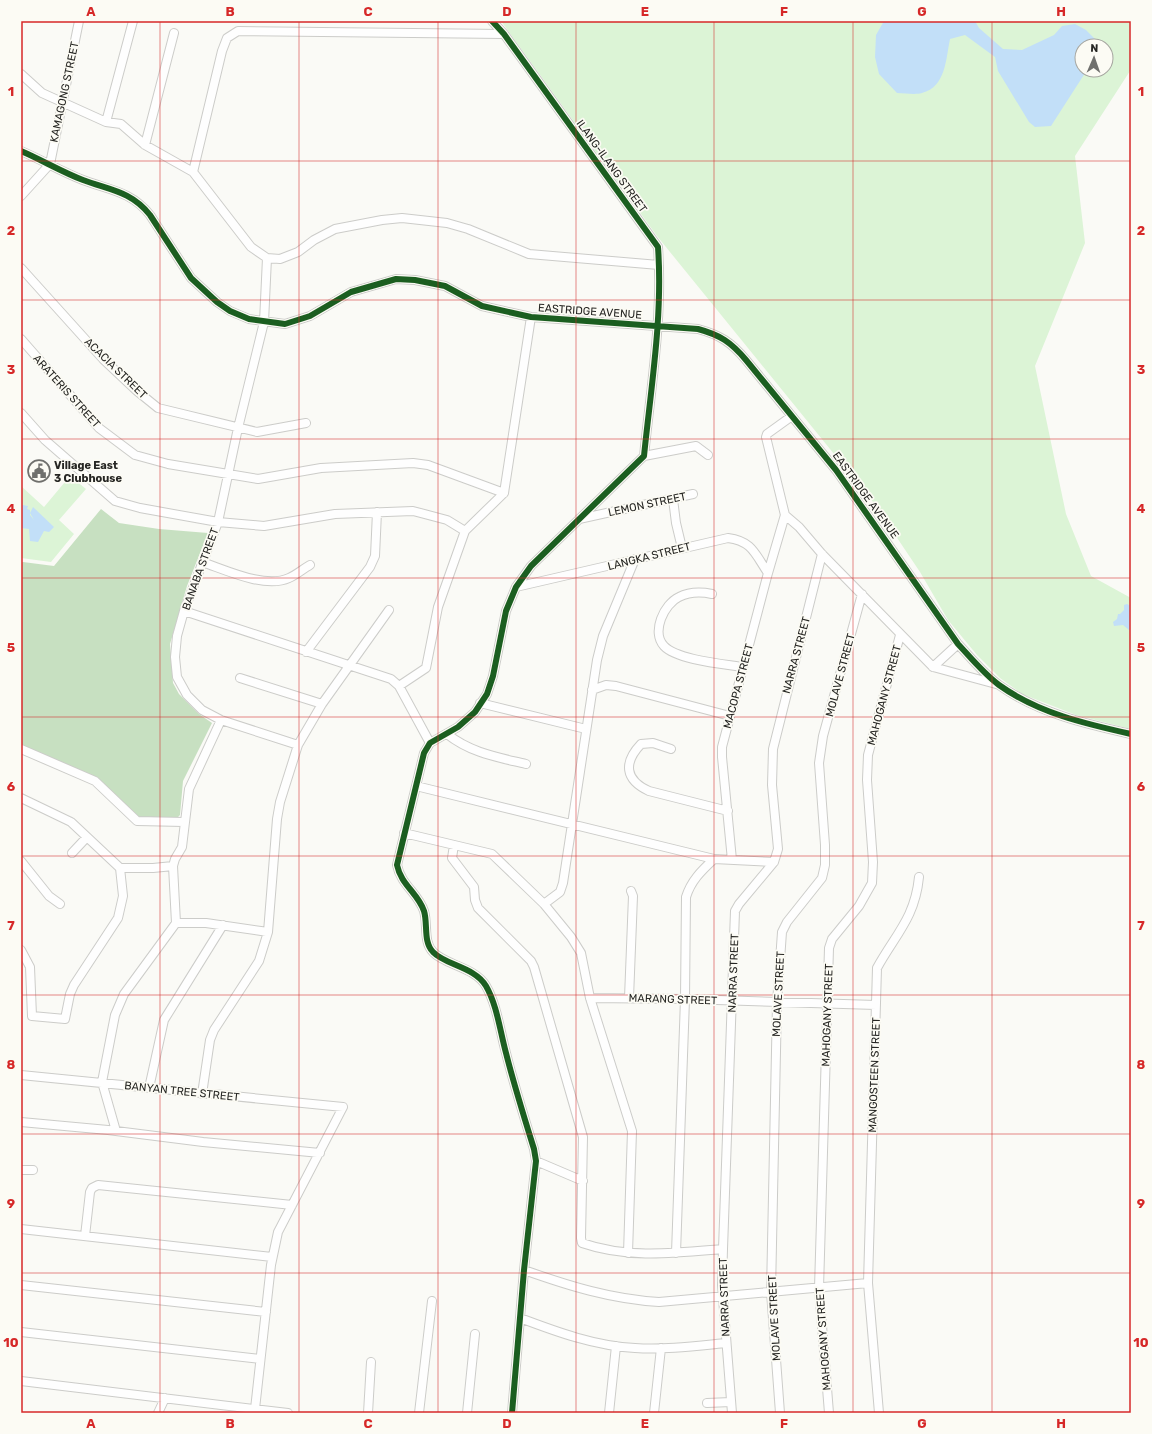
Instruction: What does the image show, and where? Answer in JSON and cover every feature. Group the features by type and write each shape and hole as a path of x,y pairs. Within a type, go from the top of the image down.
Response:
{"street":[{"name":"KAMAGONG STREET","path":"50,164 79,21"},
{"path":"106,122 132,21"},
{"name":"ILANG-ILANG STREET","path":"492,21 504,34 658,247 659,265 657,325 644,456"},
{"path":"193,172 222,51 227,38 238,31 504,34"},
{"path":"145,145 174,33"},
{"path":"21,74 42,92 106,122 121,124 145,145 193,172 251,247 267,258 280,259 298,252 314,240 335,229 382,220 402,218 447,223 468,229 529,254 659,265"},
{"name":"EASTRIDGE AVENUE","path":"21,151 82,180 128,195 144,207 191,278 204,291 230,311 245,318 285,324 310,316 351,292 396,279 415,280 445,286 482,306 531,317 657,325 698,329 718,334 734,346 836,470 866,510 958,644 999,684 1022,700 1049,711 1082,723 1131,734"},
{"path":"21,196 50,164"},
{"name":"BANABA STREET","path":"267,258 264,322 238,428 218,522 184,611 177,636 175,657 177,677 187,695 202,710 221,720 298,744"},
{"name":"ACACIA STREET","path":"21,268 104,359 136,391 158,408 257,432 306,423"},
{"path":"399,686 426,668 438,607 465,530 504,493 531,317"},
{"name":"ARATERIS STREET","path":"21,339 99,428 135,455 168,464 258,479 321,468 413,463 428,465 504,493"},
{"path":"21,413 45,440 115,501 140,508 218,522 264,526 335,514 413,511 447,520 465,530"},
{"path":"792,416 767,434 766,437 785,515 799,527 822,554 933,667 999,684"},
{"path":"512,1413 524,1270 536,1161 492,999 486,984 464,967 439,958 432,952 428,943 424,912 418,900 399,876 397,865 424,753 430,743 458,727 475,712 487,694 493,676 502,626 516,587 531,566 644,456 696,446 708,455"},
{"name":"LEMON STREET","path":"578,520 693,494"},
{"path":"673,499 682,548"},
{"path":"306,652 370,567 375,556 377,512"},
{"name":"MACOPA STREET","path":"732,860 722,757 730,716 785,515"},
{"name":"LANGKA STREET","path":"516,587 728,538 739,539 749,544 768,573"},
{"name":"NARRA STREET","path":"732,1413 723,1297 723,1249 735,911 739,904 774,862 778,849 772,785 772,749 822,554"},
{"path":"544,904 560,892 572,824 596,660 603,636 636,559"},
{"path":"202,562 258,581 274,582 288,578 310,565"},
{"path":"712,594 702,592 679,597 667,606 660,621 658,635 664,646 682,657 743,667"},
{"name":"MOLAVE STREET","path":"780,1413 771,1292 777,1003 782,932 786,922 819,882 824,871 825,845 819,763 823,736 862,594"},
{"path":"202,1094 210,1040 214,1030 259,961 268,932 280,802 298,744 322,704 389,610"},
{"path":"184,611 390,679 399,686 430,743"},
{"name":"MAHOGANY STREET","path":"829,1413 819,1288 829,948 832,939 859,906 872,883 873,862 867,780 868,755 900,635"},
{"path":"933,667 958,644"},
{"path":"240,678 322,704"},
{"path":"592,690 606,685 616,686 730,716"},
{"path":"480,703 586,729"},
{"path":"116,1131 102,1082 114,1014 124,994 176,923 173,866 174,859 182,847 189,789 221,720"},
{"path":"447,734 465,747 479,753 526,764"},
{"path":"671,749 653,743 641,744 632,754 629,765 631,779 638,786 649,791 728,811"},
{"path":"21,749 95,781 136,821 184,822"},
{"path":"416,786 714,859 774,862"},
{"path":"21,798 71,822 120,868 123,896 118,918 74,985 70,994 65,1019 32,1016 30,967 21,950"},
{"path":"404,833 492,854 544,904 572,937 581,953 590,998 632,1131 628,1253"},
{"path":"72,853 87,837"},
{"path":"454,846 452,858 474,887 475,900 478,908 531,961 534,967 583,1137 583,1181 580,1238 582,1243 595,1247 647,1255 723,1249"},
{"path":"676,1253 685,999 686,897 689,886 701,871 714,859"},
{"path":"21,861 48,896 60,904"},
{"path":"120,868 153,868 173,866"},
{"name":"MANGOSTEEN STREET","path":"878,1413 868,1283 877,968 912,911 918,890 919,877"},
{"path":"629,998 633,896 631,891"},
{"path":"176,923 206,923 268,932"},
{"path":"149,1088 164,1020 223,925"},
{"name":"MARANG STREET","path":"590,998 685,999 876,1005"},
{"name":"BANYAN TREE STREET","path":"21,1075 343,1107 320,1153"},
{"path":"21,1122 320,1153 278,1232 272,1257 255,1409"},
{"path":"536,1161 583,1181"},
{"path":"21,1170 33,1170"},
{"path":"85,1236 90,1192 95,1186 98,1185 292,1204"},
{"path":"21,1228 272,1257"},
{"path":"524,1270 578,1289 632,1301 659,1302 868,1283"},
{"path":"21,1285 266,1312"},
{"path":"419,1413 432,1301"},
{"path":"520,1318 573,1338 616,1346 661,1348 726,1344"},
{"path":"21,1332 260,1359"},
{"path":"467,1413 475,1334"},
{"path":"609,1413 616,1346"},
{"path":"654,1413 661,1348"},
{"path":"368,1413 371,1362"},
{"path":"21,1382 288,1413"},
{"path":"158,1413 166,1398"},
{"path":"708,1403 731,1402"}],"green space":[{"path":"501,21 1131,21 1130,71 1075,156 1085,243 1035,366 1066,514 1091,576 1131,598 1131,729 1076,715 1022,694 1000,678 977,655 948,620 920,572 873,502 657,236"},
{"path":"70,476 86,489 59,520 74,534 51,562 21,558 21,486 44,507"},
{"path":"101,509 119,523 159,529 208,533 187,586 170,644 173,683 179,694 199,714 212,723 183,781 180,815 177,818 138,819 101,781 21,745 21,563 54,566"}],"water":[{"path":"884,21 975,21 979,28 1003,49 1022,50 1054,35 1062,26 1075,24 1086,30 1094,38 1074,38 1074,78 1082,78 1051,126 1035,127 1029,122 998,71 995,57 965,35 950,39 944,71 936,85 930,90 913,94 897,93 879,74 875,57 876,35"},
{"path":"21,506 28,506 27,509 30,510 30,513 33,507 54,527 49,532 44,531 38,542 30,541 29,529 21,528"},
{"path":"1127,604 1131,606 1131,630 1123,625 1114,626 1113,622 1117,619 1118,614 1124,610 1124,605"}],"cycle path":[{"path":"492,21 504,34 658,247 659,273 656,352 644,456 531,566 516,587 506,611 493,676 487,694 475,712 458,727 430,743 424,753 397,865 402,878 418,899 424,911 427,938 430,948 438,956 475,974 490,993 534,1149 536,1161 524,1270 512,1413"},
{"path":"21,151 75,177 119,192 135,201 150,215 191,278 217,302 230,311 249,319 285,324 310,316 351,292 396,279 415,280 445,286 482,306 531,317 698,329 725,340 741,354 836,470 958,644 993,681 1014,695 1046,710 1097,726 1131,734"}],"place":[{"name":"Village East 3 Clubhouse","path":"39,471"}]}
